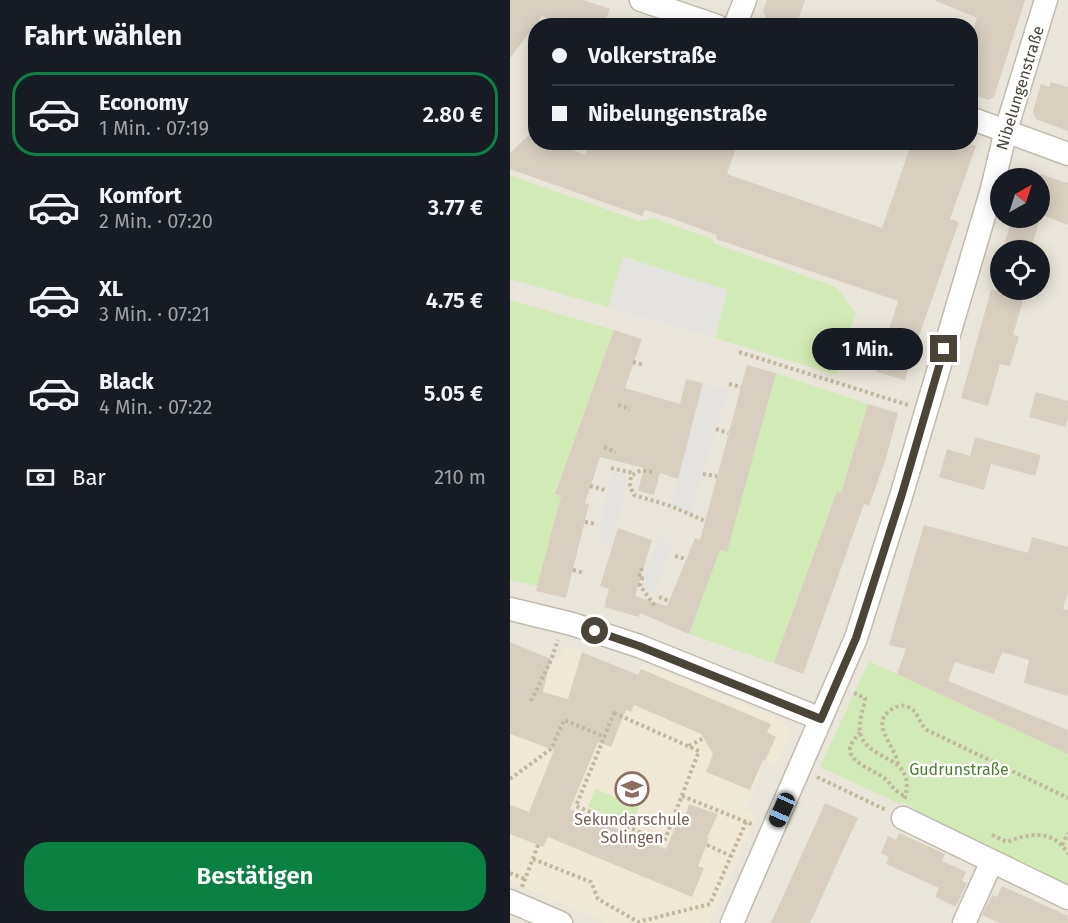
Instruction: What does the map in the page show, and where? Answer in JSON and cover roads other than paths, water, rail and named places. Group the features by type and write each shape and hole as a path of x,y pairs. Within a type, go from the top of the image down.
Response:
{"street":[{"path":"641,0 694,18"},
{"path":"738,18 745,0"},
{"name":"Nibelungenstraße","path":"732,923 856,638 902,494 992,189 1006,130 1047,0"},
{"path":"978,121 1068,154"},
{"path":"510,609 564,622 639,646 821,719"},
{"path":"906,804 992,861 1068,898"},
{"path":"964,923 992,861"},
{"path":"513,902 561,923"}],"place":[{"name":"Sekundarschule Solingen","path":"632,789"}],"park label":[{"name":"Gudrunstraße","path":"959,769"}]}
